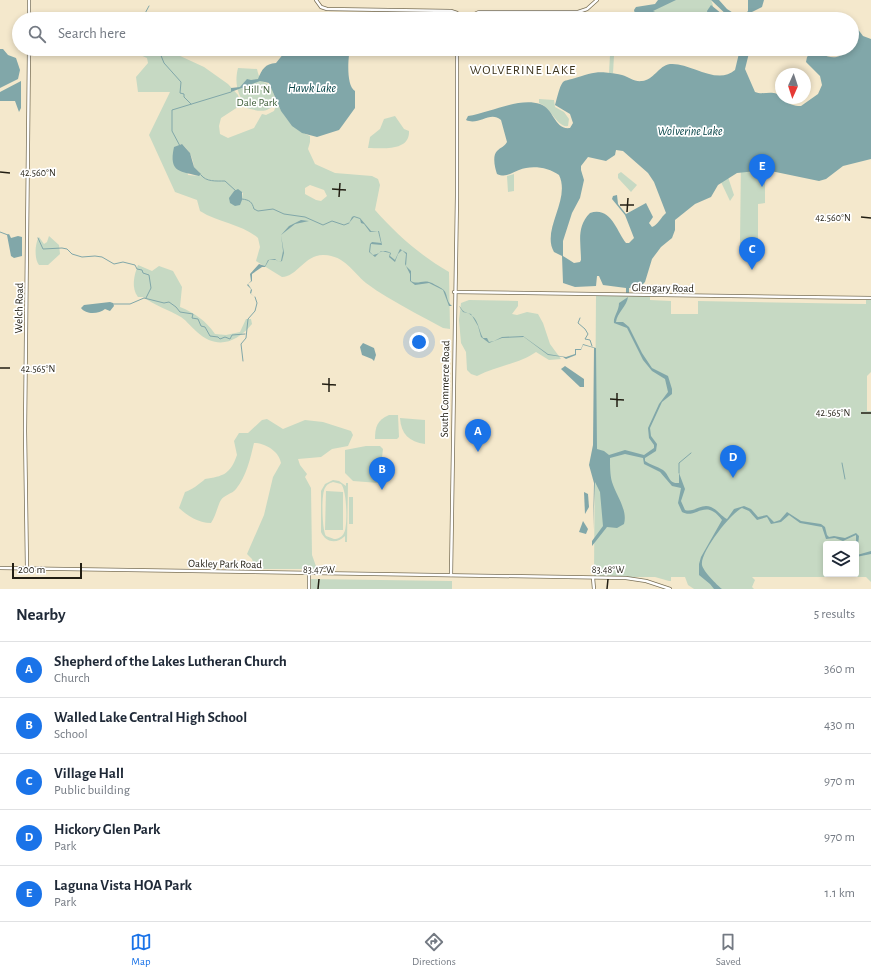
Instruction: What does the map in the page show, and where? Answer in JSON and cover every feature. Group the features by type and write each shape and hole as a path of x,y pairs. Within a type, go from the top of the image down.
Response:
{"street":[{"path":"29,0 29,12"},
{"path":"316,0 321,7 330,10 457,12"},
{"path":"479,12 578,12 587,9 597,0"},
{"name":"Welch Road","path":"27,568 25,431 29,56"},
{"name":"South Commerce Road","path":"451,575 454,292 457,196 457,56"},
{"name":"Glengary Road","path":"454,292 871,298"},
{"name":"Oakley Park Road","path":"0,568 451,575"},
{"path":"309,573 309,589"},
{"path":"451,575 637,578 670,589"},
{"path":"593,578 594,589"}],"green space":[{"path":"674,0 711,0 713,5 713,12 652,12 651,9"},
{"path":"142,56 180,56 204,67 228,84 238,95 241,105 221,118 219,126 220,134 228,138 254,128 262,114 266,115 274,111 277,103 290,123 310,136 308,149 315,164 335,173 372,176 378,179 380,185 375,210 391,228 409,244 449,272 450,329 443,328 384,295 366,283 343,261 331,256 324,255 312,258 292,273 282,277 256,261 260,247 258,238 252,233 238,226 207,215 200,211 197,200 175,192 149,135 170,92 138,92 136,77 148,63 147,58","holes":["181,144 186,148 193,160 194,167 199,172 199,176 188,175 179,146","310,185 324,190 327,196 321,201 305,194 305,188","234,191 243,193 241,202 232,194"]},
{"path":"610,56 614,56 613,73 609,73"},
{"name":"Hill 'N Dale Park","path":"238,68 257,69 259,77 262,81 270,84 277,103 270,109 263,111 247,108 241,99 238,89 236,79"},
{"path":"539,99 554,100 555,107 564,112 569,119 568,126 564,126 557,121 543,105 539,103"},
{"path":"395,116 404,129 409,131 408,138 405,143 400,146 387,148 368,148 370,137 380,129 384,119"},
{"path":"741,158 759,170 765,170 765,203 758,204 758,244 740,244"},
{"path":"621,172 637,185 631,192 618,178 618,174"},
{"path":"514,174 514,191 508,192 507,176"},
{"path":"728,177 734,195 730,201 721,182"},
{"path":"49,236 59,245 60,254 48,265 39,265 37,262 36,247 39,237 44,244 47,242"},
{"path":"138,265 152,271 159,266 173,271 182,287 180,307 200,318 215,334 226,335 240,332 246,319 251,319 252,324 246,331 233,340 219,342 204,338 181,317 143,297 138,297 134,290 134,277"},
{"path":"596,296 650,296 650,300 671,301 671,314 698,314 698,301 866,304 866,299 871,299 871,372 867,376 867,411 871,411 871,582 866,577 859,577 859,541 823,541 823,577 752,577 755,580 752,587 754,589 694,589 688,585 685,577 671,577 671,581 669,581 655,577 594,577"},
{"path":"469,300 518,301 518,306 512,314 517,315 527,312 538,314 543,323 550,344 561,359 549,360 536,352 522,359 477,376 471,374 467,370 466,352 461,343 459,320 461,303"},
{"path":"389,415 398,415 399,437 397,439 375,439 379,422"},
{"path":"400,418 425,420 425,444 410,439 404,433"},
{"path":"267,419 283,429 305,420 323,422 351,431 353,435 348,446 332,449 321,457 298,459 300,465 307,474 305,477 311,488 312,555 317,569 255,569 252,559 247,554 264,515 273,477 281,463 274,451 263,444 254,443 248,467 240,484 234,491 221,500 211,523 202,522 186,514 179,508 185,492 195,487 205,479 217,477 229,471 237,455 234,441 239,433 248,433 262,420"},
{"path":"366,446 380,446 383,449 379,483 353,481 345,473 345,450"},
{"path":"333,480 339,481 346,486 346,483 348,483 347,542 345,542 345,536 342,539 332,541 323,536 321,532 321,491 325,484","holes":["333,482 341,484 346,500 346,523 343,534 340,538 334,539 326,536 323,520 323,497 325,488 328,485"]},
{"path":"326,491 343,492 343,530 325,530"},
{"path":"349,497 353,497 353,524 349,524"},
{"path":"309,579 452,581 452,589 310,589"}],"water":[{"path":"658,0 676,0 653,11 655,12 634,12 636,7 655,4"},
{"path":"711,0 719,0 732,12 724,12"},
{"path":"748,0 764,0 762,7 752,12 747,12"},
{"path":"711,5 720,12 707,12"},
{"name":"Wolverine Lake","path":"859,31 863,36 871,39 871,159 843,166 826,179 819,181 766,170 737,173 718,185 711,197 695,204 675,220 675,230 672,238 661,247 652,259 645,282 640,287 629,288 629,294 626,294 626,288 603,285 599,276 597,276 596,286 575,287 563,283 562,256 554,252 551,243 551,234 561,194 562,185 559,175 550,170 534,167 524,168 508,175 497,174 494,159 495,153 507,142 501,120 497,117 489,117 475,121 466,120 468,116 504,106 523,102 532,102 545,106 561,126 570,128 573,123 570,114 555,105 560,87 565,81 591,73 601,72 622,75 634,80 642,81 650,78 662,67 670,64 678,64 712,75 720,76 735,70 738,56 748,56 745,69 755,92 775,93 775,104 801,106 804,104 811,104 811,99 818,94 822,85 820,76 806,62 807,57 859,56","holes":["616,150 623,151 648,173 654,182 666,213 656,225 652,227 649,223 653,217 646,203 626,214 618,204 617,195 613,196 612,199 625,215 634,238 629,243 626,243 608,217 603,213 590,213 581,230 580,262 574,263 563,256 563,241 572,213 580,198 584,180 581,166 588,157 606,161 615,155"]},
{"path":"0,49 3,49 8,55 16,58 20,70 18,79 0,88"},
{"name":"Hawk Lake","path":"282,56 349,56 348,72 350,84 355,91 355,108 339,130 317,137 302,133 292,126 281,111 269,83 260,81 231,92 231,88 240,87 247,79 258,79 264,68 276,63"},
{"path":"21,81 21,108 19,112 15,101 0,101 0,92"},
{"path":"182,144 190,153 194,167 201,174 199,176 182,172 175,167 173,162 174,147"},
{"path":"238,189 242,192 242,200 240,205 235,206 230,203 229,198 234,191"},
{"path":"354,216 360,218 371,231 378,231 370,232 364,224 361,223 360,219 354,217 349,223"},
{"path":"301,220 309,221 295,224 281,235 289,226"},
{"path":"378,231 382,245 371,244 370,252 373,255 379,253 375,257 369,252 370,244 372,242 381,243"},
{"path":"9,234 11,238 18,236 22,237 22,256 14,258 11,256 7,235"},
{"path":"281,235 284,253 282,261 279,262 281,261 283,251"},
{"path":"400,249 402,250 398,254 395,262 389,257 390,253 383,251 391,253 390,256 395,260"},
{"path":"402,250 407,253 406,266 406,254"},
{"path":"275,259 279,262 276,260 269,260 265,267 262,267 252,274 252,281 248,284 251,281 250,274 259,264 265,266 268,260"},
{"path":"406,266 411,271 411,281 415,283 429,282 443,290 429,283 415,285 410,281 410,274"},
{"path":"443,290 448,302 452,306 449,306"},
{"path":"628,297 616,322 623,322 629,327 642,353 652,368 668,376 672,389 672,394 662,402 650,428 651,436 657,444 656,451 645,458 645,461 663,470 671,481 675,483 679,483 679,473 685,489 681,501 685,510 688,511 707,506 718,511 727,519 734,509 744,506 751,509 758,517 767,515 774,522 780,520 787,512 801,521 821,524 825,527 829,537 834,536 845,538 856,533 859,536 858,541 856,541 856,535 843,541 835,538 826,539 822,527 800,523 789,515 781,522 771,524 767,517 757,520 749,511 742,508 731,517 717,534 706,551 703,559 703,568 722,589 714,589 699,575 699,564 701,557 722,520 716,513 706,509 687,514 682,512 678,503 681,488 672,486 660,472 644,464 643,458 625,454 610,458 611,479 623,508 625,519 624,524 617,528 607,527 592,546 592,541 603,526 600,492 595,482 593,530 594,483 589,465 593,445 594,348 583,345 581,350 576,350 576,355 566,359 563,357 548,355 524,337 502,338 489,343 481,337 478,326 472,316 477,322 483,338 487,338 489,342 502,337 523,336 548,354 566,357 575,354 575,349 581,349 583,344 596,348 597,449 604,451 609,455 625,450 644,455 654,448 654,445 649,438 648,428 659,404 668,392 665,379 652,371 643,360 627,328 614,323 614,318 619,303"},
{"path":"110,302 113,303 114,306 110,311 105,309 96,313 89,313 81,308 84,305"},
{"path":"363,343 374,348 376,355 374,361 362,355 360,347"},
{"path":"565,366 584,379 584,387 580,387 561,369"},
{"path":"584,492 588,494 589,507 585,514"},
{"path":"583,521 588,529 586,534 579,532"},
{"path":"871,551 871,554 859,556 859,554"}],"waterway":[{"path":"146,12 149,6"},
{"path":"161,56 164,63 181,82 180,93 184,94 184,97 191,104"},
{"path":"180,146 172,131 172,110 231,92"},
{"path":"201,175 208,180 225,181 236,191"},
{"path":"242,199 250,202 254,209 258,211 273,209 284,214 305,217 323,225 332,221 344,225 349,223"},
{"path":"0,232 8,235"},
{"path":"38,238 43,249 62,248 67,249 72,254 82,257 102,257 114,264 123,262 135,265 137,269 142,270 143,273 149,275 151,288 146,298"},
{"path":"243,361 241,344 246,338 248,319 255,311 257,303 255,297"},
{"path":"113,304 130,304 144,298 164,303 169,302 180,312 193,314 192,318 198,319 201,326 205,327 210,336 218,337 220,339 225,337 230,339 232,335 245,334"},
{"path":"580,318 578,323 585,329 588,334 585,339 590,340 592,346"},
{"path":"679,473 679,463 691,453"},
{"path":"842,463 845,479"}],"place":[{"name":"Laguna Vista HOA Park","path":"762,187"},
{"name":"Village Hall","path":"752,270"},
{"name":"Shepherd of the Lakes Lutheran Church","path":"478,452"},
{"name":"Hickory Glen Park","path":"733,478"},
{"name":"Walled Lake Central High School","path":"382,490"}],"district":[{"name":"WOLVERINE LAKE","path":"523,70"}]}
